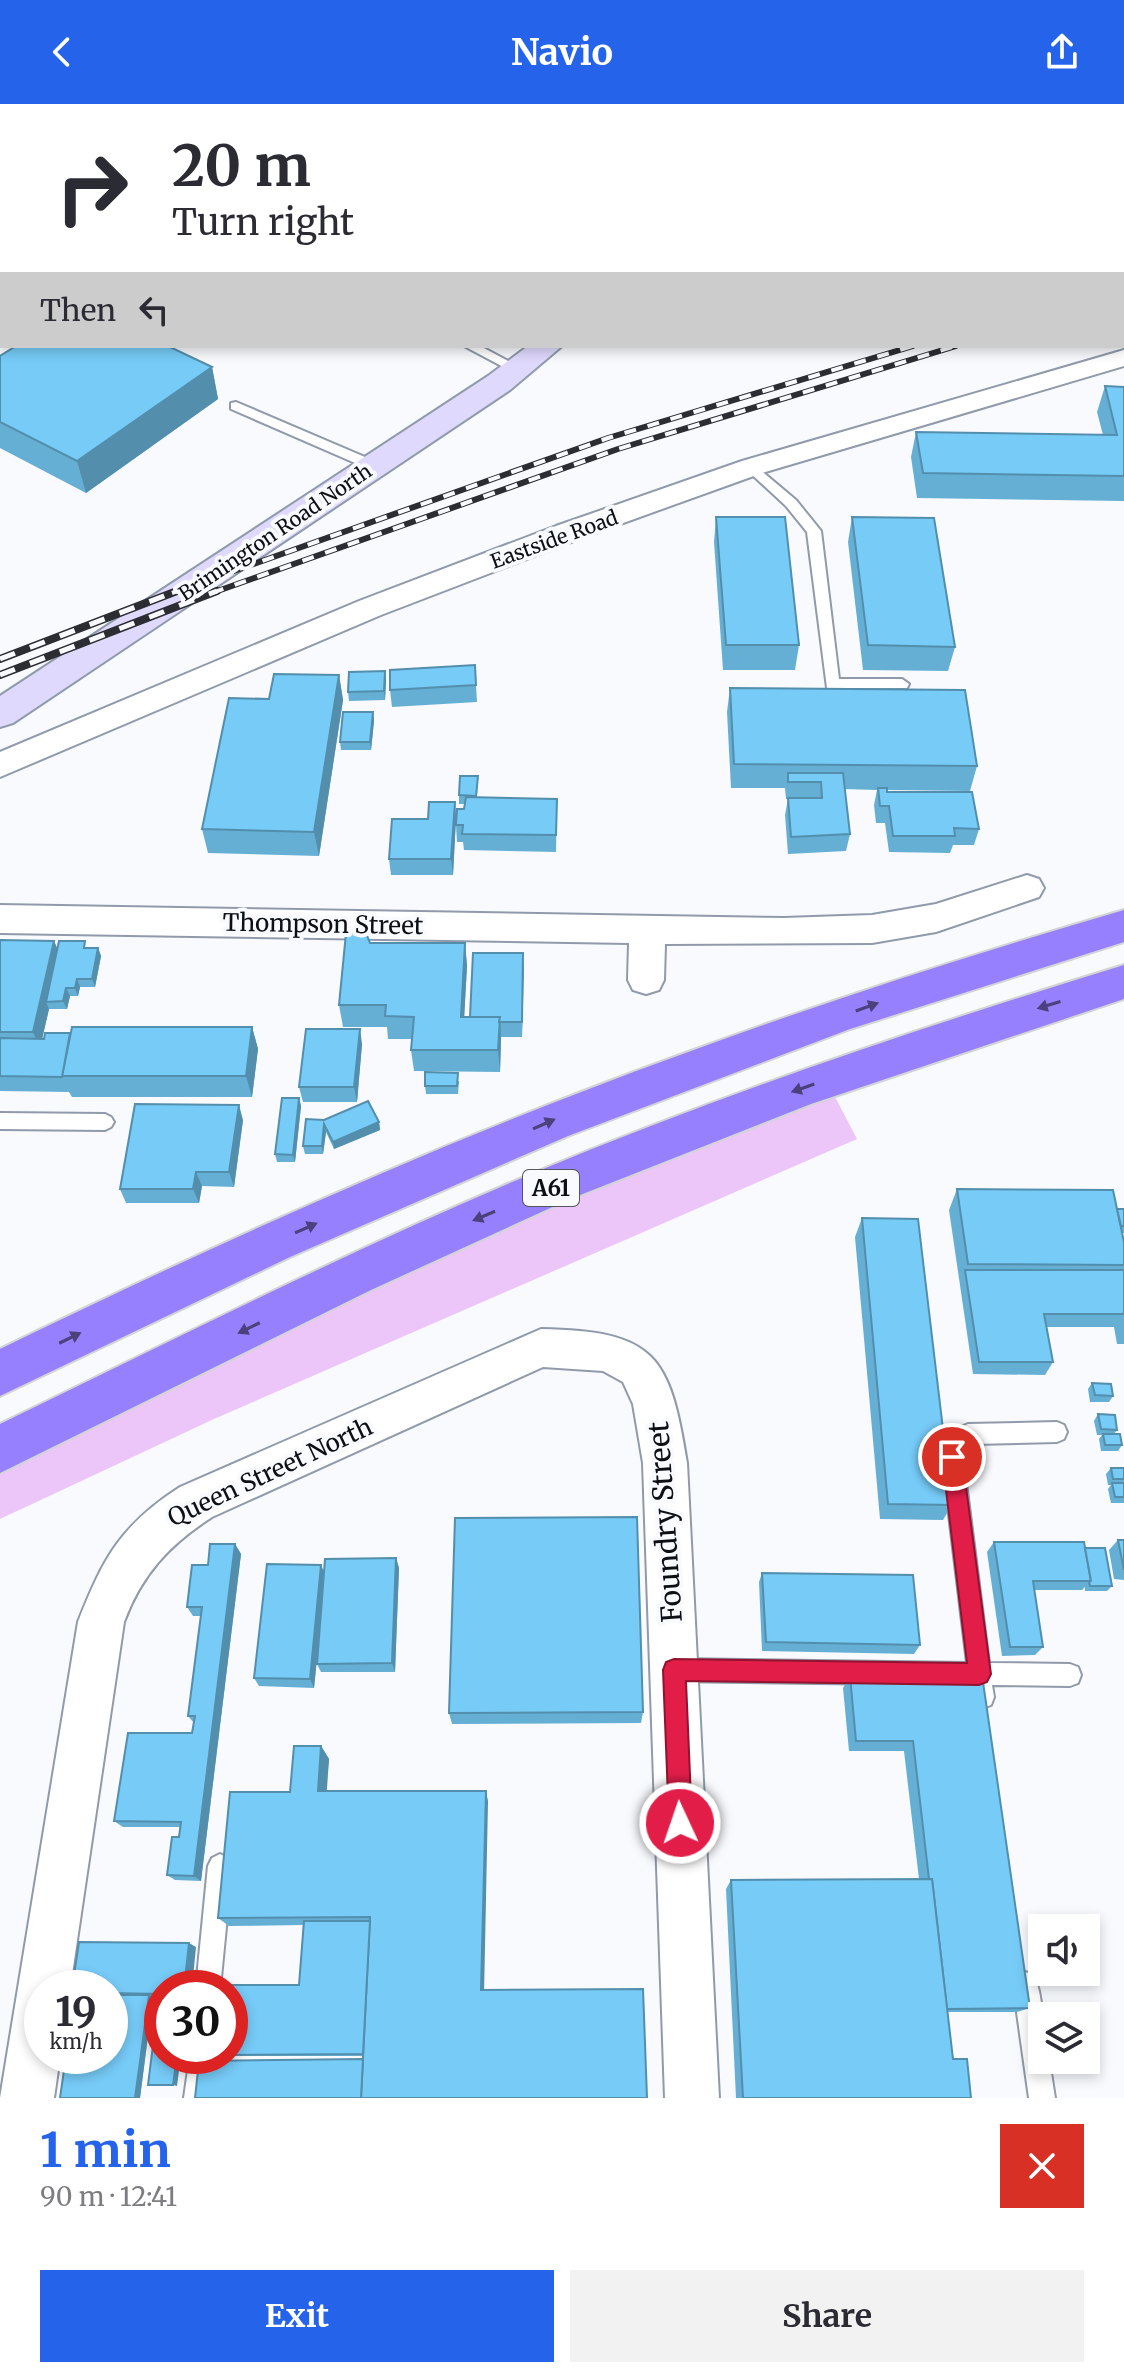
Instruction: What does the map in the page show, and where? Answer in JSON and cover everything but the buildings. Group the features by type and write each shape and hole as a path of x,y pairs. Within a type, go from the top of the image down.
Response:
{"highway":[{"name":"A61","path":"0,1373 292,1234 557,1118 966,971 1124,926"},
{"name":"A61","path":"0,1449 489,1214 749,1107 999,1020 1124,982"}],"main road":[{"name":"Brimington Road North","path":"0,714 374,466 544,348"}],"street":[{"name":"Eastside Road","path":"0,765 370,608 566,533 752,467 1124,358"},
{"name":"Thompson Street","path":"0,919 647,929 872,929 936,918 1027,888"},
{"path":"646,980 647,929"},
{"name":"Queen Street North","path":"47,1970 101,1622 118,1574 155,1527 196,1502 541,1348 589,1347 625,1358 649,1379"},
{"name":"Foundry Street","path":"649,1379 657,1407 665,1463 692,2098"},
{"path":"27,2098 31,2074"}],"lane":[{"path":"474,348 517,369"},
{"path":"236,406 374,466"},
{"path":"752,467 791,503 814,531 832,684 902,684"},
{"path":"0,1121 105,1122"},
{"path":"986,1721 952,1457 968,1434 1057,1432"},
{"path":"674,1670 1070,1675"},
{"path":"210,1970 220,1866"},
{"path":"1021,1957 1042,2098"},
{"path":"197,2098 200,2074"}],"shaded area":[{"path":"834,1095 857,1139 214,1419 0,1519 0,1467 378,1284 596,1187"}],"railway":[{"path":"172,593 608,438 906,348"},
{"path":"212,593 618,449 949,348"},
{"path":"0,659 177,591"},
{"path":"0,675 217,591"}],"route":[{"path":"680,1823 674,1670 979,1674 952,1457"}]}
